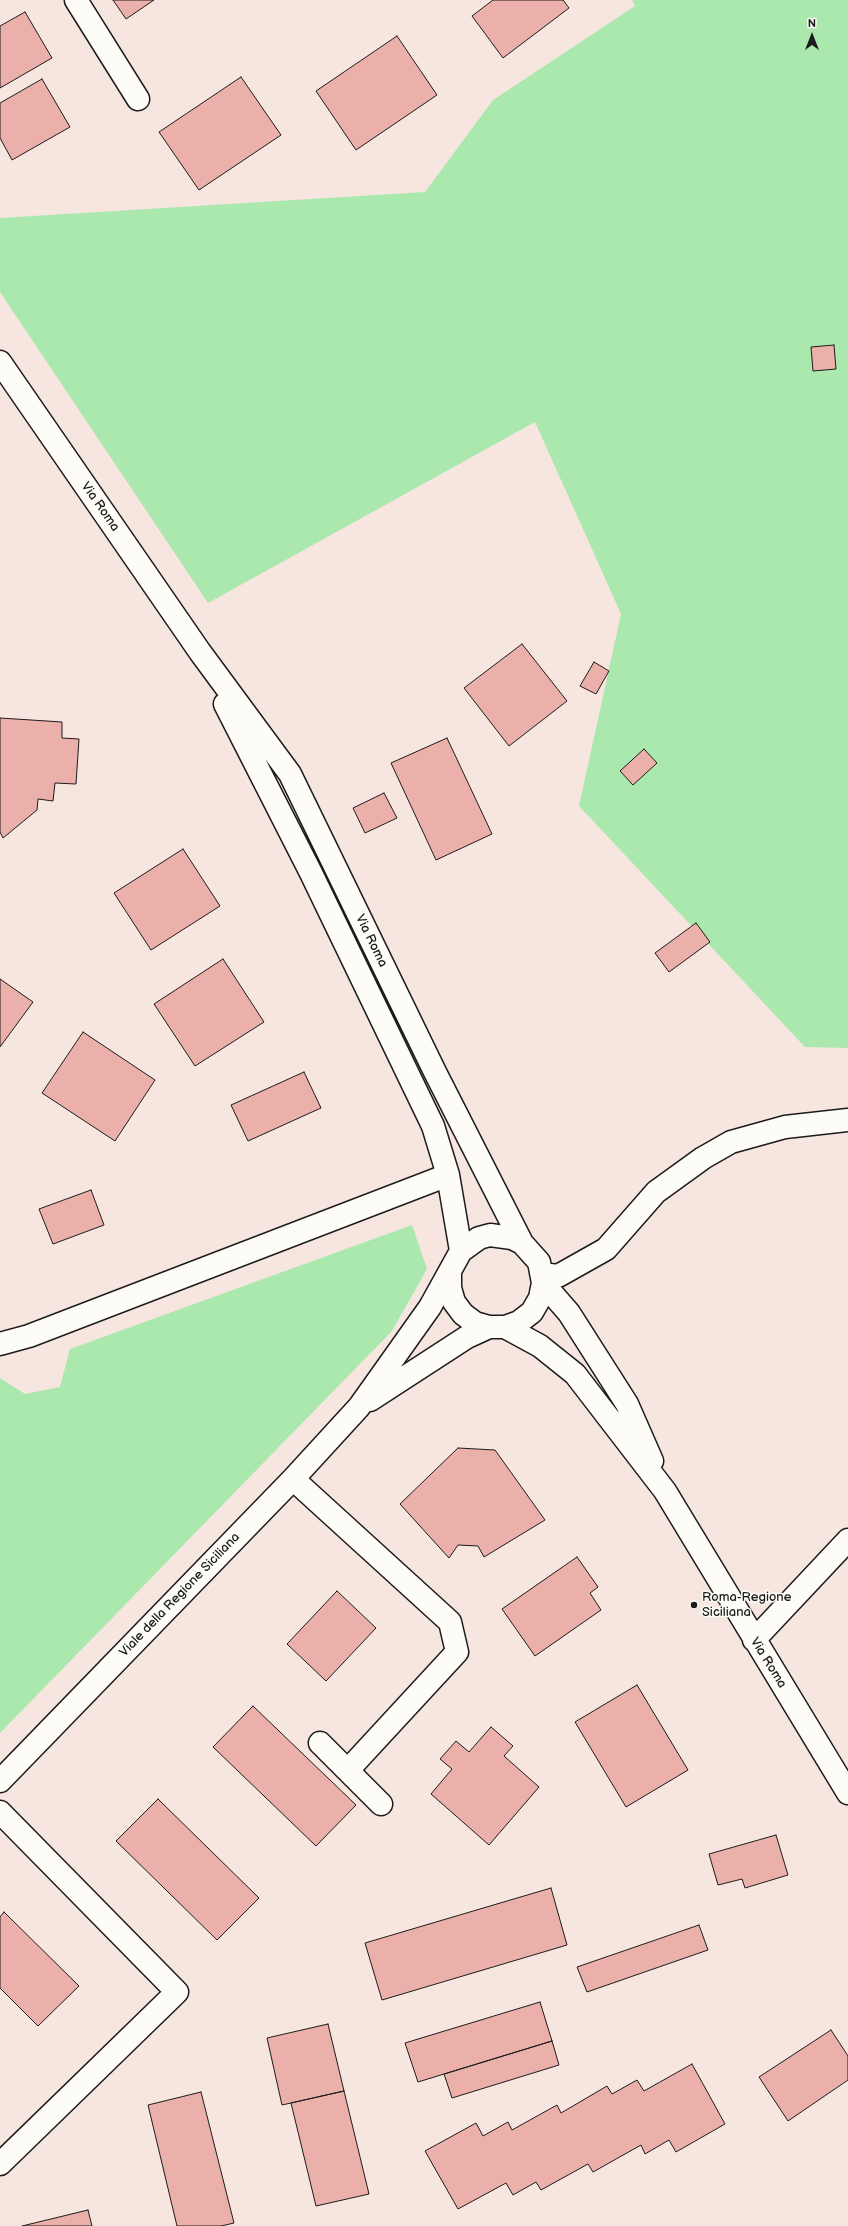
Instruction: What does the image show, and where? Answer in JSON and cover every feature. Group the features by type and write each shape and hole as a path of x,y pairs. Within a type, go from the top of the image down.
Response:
{"street":[{"path":"76,0 138,99"},
{"name":"Via Roma","path":"0,362 200,652 290,774 435,1072 522,1242"},
{"name":"Via Roma","path":"200,652 268,792 311,873 433,1126 448,1174 461,1250"},
{"path":"543,1279 558,1276 606,1249 656,1192 703,1158 731,1142 785,1127 848,1120"},
{"path":"0,1344 29,1336 448,1174"},
{"path":"490,1235 512,1238 522,1242 539,1262 543,1279 540,1298 532,1312 519,1322 497,1327 467,1337 360,1407 430,1308 461,1250 479,1238 490,1235"},
{"path":"450,1273 450,1288 454,1302 463,1314 475,1323 497,1327 540,1346 575,1374 665,1491"},
{"path":"543,1279 569,1313 627,1404 665,1491"},
{"name":"Viale della Regione Siciliana","path":"0,1781 293,1479 360,1407"},
{"path":"293,1479 450,1622 456,1652 348,1770"},
{"name":"Via Roma","path":"665,1491 848,1793"},
{"path":"754,1640 848,1540"},
{"path":"320,1742 381,1804"},
{"path":"0,1812 177,1992 0,2164"}],"green space":[{"path":"632,0 848,0 848,1048 805,1047 579,806 621,614 535,422 208,603 0,292 0,218 425,192 493,100 635,6"},
{"path":"412,1225 427,1269 392,1331 0,1733 0,1378 25,1394 60,1387 70,1349"}],"building":[{"path":"113,0 154,0 126,19"},
{"path":"493,0 563,0 569,8 503,58 472,16"},
{"path":"25,12 52,58 0,88 0,26"},
{"path":"397,36 437,95 356,150 316,91"},
{"path":"241,77 281,135 199,190 159,132"},
{"path":"42,79 70,127 12,160 0,138 0,103"},
{"path":"834,345 836,369 813,371 811,347"},
{"path":"522,644 567,701 509,746 464,688"},
{"path":"594,662 609,671 596,694 580,686"},
{"path":"0,718 62,722 62,738 79,739 76,784 55,783 53,801 38,799 37,810 3,838 0,832"},
{"path":"447,738 492,834 436,860 391,763"},
{"path":"644,749 657,763 633,785 620,771"},
{"path":"384,793 397,818 365,833 353,808"},
{"path":"183,849 220,906 151,950 114,893"},
{"path":"696,923 710,942 669,972 655,953"},
{"path":"223,959 264,1022 195,1066 154,1004"},
{"path":"0,979 33,1002 0,1047"},
{"path":"83,1032 155,1080 115,1141 42,1093"},
{"path":"304,1072 321,1108 248,1141 231,1105"},
{"path":"91,1190 104,1225 53,1244 39,1209"},
{"path":"458,1448 495,1450 545,1520 484,1557 478,1546 458,1545 449,1558 400,1504"},
{"path":"577,1557 598,1587 590,1593 601,1610 535,1656 502,1609"},
{"path":"337,1591 376,1628 326,1681 287,1644"},
{"path":"637,1685 688,1770 626,1807 575,1722"},
{"path":"253,1706 356,1805 316,1846 213,1747"},
{"path":"491,1727 513,1746 504,1756 539,1787 489,1845 431,1794 452,1769 440,1759 456,1741 469,1752"},
{"path":"158,1799 259,1898 217,1940 116,1841"},
{"path":"776,1835 788,1875 745,1888 742,1879 718,1885 709,1854"},
{"path":"551,1888 567,1945 382,2000 365,1943"},
{"path":"4,1912 79,1986 38,2026 0,1988 0,1917"},
{"path":"699,1925 708,1950 587,1992 577,1967"},
{"path":"540,2002 552,2041 418,2082 405,2043"},
{"path":"328,2024 344,2091 282,2105 267,2038"},
{"path":"831,2030 848,2056 848,2080 788,2121 759,2077"},
{"path":"552,2041 559,2065 452,2098 444,2074"},
{"path":"692,2064 725,2124 676,2152 669,2140 645,2154 641,2145 593,2172 588,2164 541,2190 536,2182 513,2195 506,2183 458,2209 425,2151 476,2123 483,2136 508,2122 512,2130 557,2105 561,2113 607,2086 612,2094 637,2080 644,2091"},
{"path":"344,2091 369,2194 316,2206 291,2103"},
{"path":"201,2092 234,2223 221,2226 177,2226 148,2105"},
{"path":"88,2210 92,2226 22,2226"}],"place":[{"name":"Roma-Regione Siciliana","path":"694,1605"}]}
